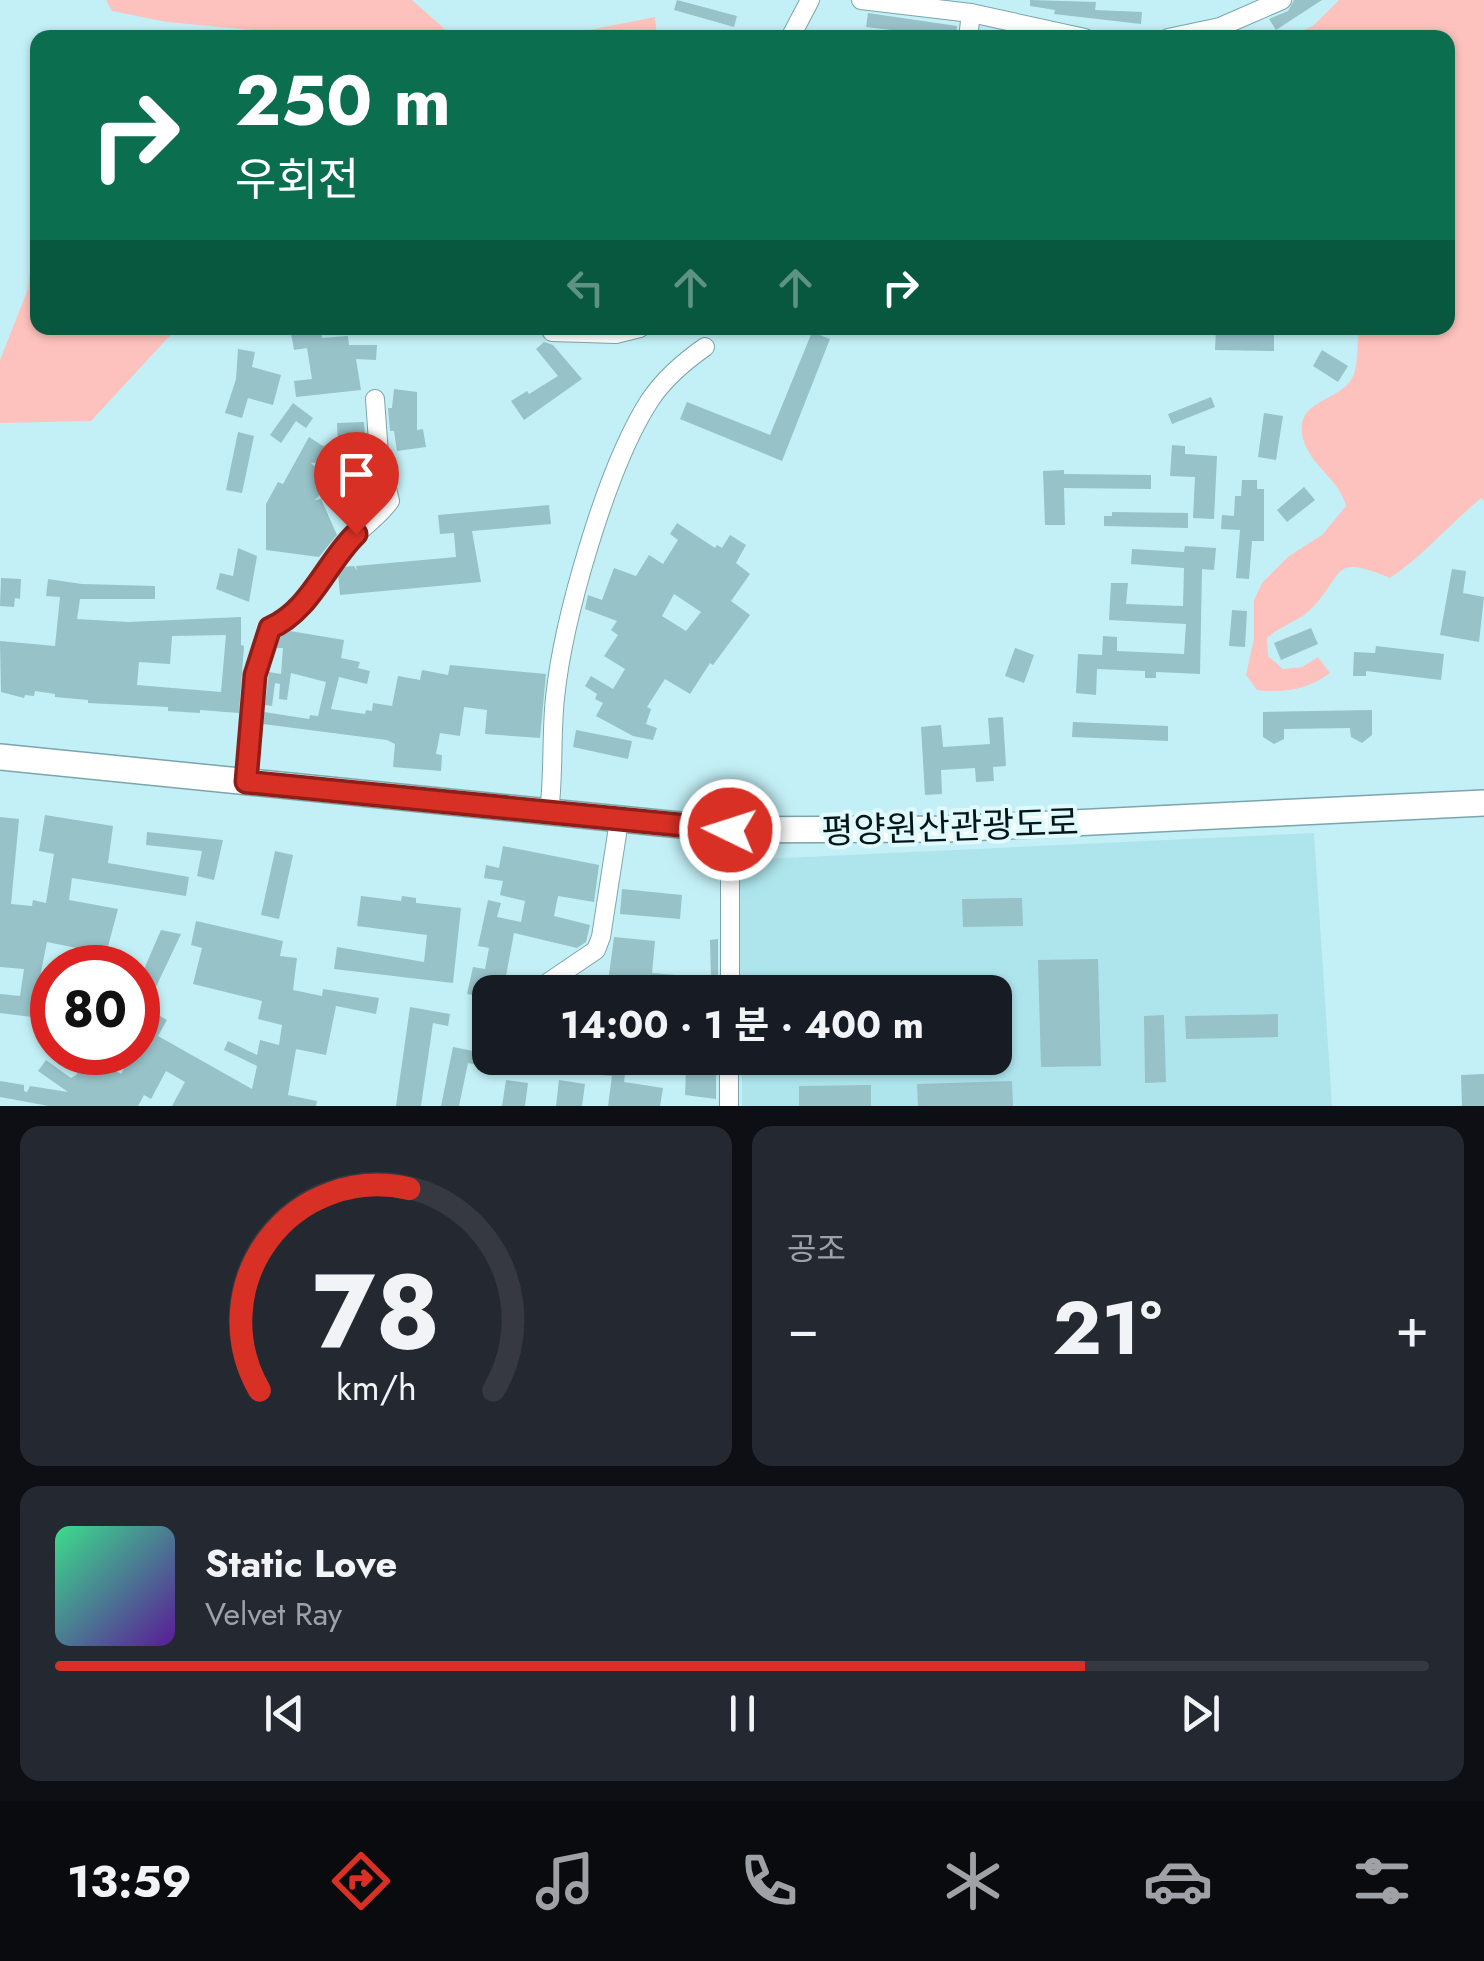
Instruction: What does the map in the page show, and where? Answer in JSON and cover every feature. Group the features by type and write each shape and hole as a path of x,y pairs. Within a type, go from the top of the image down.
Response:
{"highway":[{"name":"평양원산관광도로","path":"0,757 730,830 947,829 1484,804"}],"street":[{"path":"794,30 810,0"},
{"path":"861,0 971,13 1049,30"},
{"path":"1210,30 1282,0"},
{"path":"969,30 971,13"},
{"path":"549,813 559,666 607,498 650,400 682,364 705,346"},
{"path":"246,782 255,675 270,628 286,622 340,549 390,502 379,456 374,399"},
{"path":"559,975 596,950 601,938 619,821"},
{"path":"730,830 730,975"},
{"path":"729,1106 730,1075"}],"shaded area":[{"path":"106,0 412,0 446,30 253,30 167,22 112,11"},
{"path":"1339,0 1484,0 1484,501 1481,498 1390,578 1358,567 1342,570 1309,611 1267,638 1268,656 1283,669 1302,667 1318,657 1330,673 1295,689 1257,690 1246,675 1254,638 1254,600 1262,583 1289,556 1322,535 1346,506 1338,488 1308,451 1302,427 1304,417 1348,384 1356,369 1359,335 1455,335 1455,30 1304,30 1313,26"},
{"path":"655,17 656,30 589,30"},
{"path":"30,267 30,335 171,335 91,421 0,423 0,360 28,289"},
{"path":"1314,833 1332,1106 742,1106 742,1075 1012,1075 1012,975 740,975 738,860"}],"building":[{"path":"677,0 737,16 734,27 674,10"},
{"path":"1030,0 1096,2 1095,10 1142,12 1141,24 1054,14 1055,10 1030,6"},
{"path":"1294,0 1322,0 1276,30 1269,19 1288,11"},
{"path":"868,13 957,26 957,30 866,27"},
{"path":"291,335 348,336 349,345 377,345 376,360 356,359 361,390 296,397 294,381 312,379 307,348 294,350"},
{"path":"811,335 830,339 782,461 680,419 687,402 770,435"},
{"path":"1216,335 1274,335 1274,351 1215,350"},
{"path":"544,342 553,345 582,379 524,420 511,401 558,376 536,349"},
{"path":"238,349 255,352 252,367 281,375 273,405 248,398 242,418 225,413 236,379"},
{"path":"1322,350 1348,366 1338,382 1313,366"},
{"path":"394,389 417,392 417,430 423,429 426,447 397,451 388,408 392,408"},
{"path":"1211,397 1215,407 1172,424 1168,414"},
{"path":"293,403 313,418 306,428 296,421 281,443 270,435"},
{"path":"1264,413 1283,416 1276,460 1258,457"},
{"path":"364,422 365,438 351,439 353,459 311,463 329,481 315,500 321,499 337,535 319,557 266,550 266,504 278,482 283,484 309,437 323,446 338,444 337,423"},
{"path":"238,432 254,436 242,493 226,490"},
{"path":"1172,445 1185,446 1185,454 1217,456 1214,519 1193,518 1195,477 1170,476"},
{"path":"369,466 376,498 366,509 360,509 350,470"},
{"path":"1064,470 1064,474 1151,475 1151,489 1064,488 1065,525 1045,525 1043,471"},
{"path":"1242,480 1257,480 1257,489 1264,489 1264,541 1252,541 1249,579 1236,578 1240,530 1221,529 1222,515 1234,516 1235,496 1241,496"},
{"path":"1304,487 1315,500 1287,522 1277,510"},
{"path":"549,505 551,524 472,531 481,582 340,595 338,573 343,567 354,566 357,571 356,566 456,557 454,533 440,534 438,515"},
{"path":"1112,512 1188,513 1188,528 1104,526 1104,516 1112,516"},
{"path":"677,523 715,548 722,548 730,535 746,545 736,563 750,574 731,601 750,615 690,694 665,679 647,707 651,709 646,724 657,728 653,740 633,736 596,716 603,703 585,686 591,676 613,689 625,669 604,656 618,635 611,630 617,621 585,609 588,595 602,600 614,568 636,576 649,555 663,564 678,540 670,534","holes":["674,594 701,612 686,631 662,616"]},
{"path":"1185,546 1216,548 1214,570 1202,569 1200,674 1156,672 1156,678 1145,678 1145,671 1097,669 1096,695 1076,693 1078,654 1102,655 1103,636 1117,637 1117,651 1184,654 1186,624 1109,620 1111,583 1128,583 1126,604 1183,606 1184,568 1131,564 1132,549 1184,552"},
{"path":"238,548 257,556 249,602 216,589 220,573 233,576"},
{"path":"1452,569 1466,571 1463,593 1484,597 1479,642 1440,635"},
{"path":"1,578 21,579 20,599 15,598 14,607 0,606"},
{"path":"48,579 155,586 155,599 80,599 77,619 128,622 241,617 244,646 239,713 168,711 168,707 88,703 35,691 34,696 24,698 1,692 0,641 55,646 60,597 46,596","holes":["226,635 221,692 137,685 139,662 170,664 172,636"]},
{"path":"1232,610 1247,611 1245,647 1229,646"},
{"path":"1311,628 1318,644 1281,660 1274,643"},
{"path":"290,631 344,640 341,658 360,662 358,668 370,671 367,684 339,677 331,709 365,714 366,710 372,711 373,703 392,706 398,676 420,680 422,670 448,675 450,665 546,674 540,738 485,734 487,710 464,707 460,736 440,733 436,754 442,755 441,771 393,767 395,744 387,740 263,724 264,712 309,719 310,715 318,716 326,682 291,673 287,700 279,699 280,684 275,683 272,706 265,705 269,672 281,674 283,648 277,648 280,637"},
{"path":"1376,646 1444,654 1441,680 1366,671 1366,676 1353,676 1354,652 1375,653"},
{"path":"1015,648 1034,655 1024,683 1005,676"},
{"path":"1372,710 1372,735 1362,743 1351,737 1350,728 1284,729 1284,739 1274,744 1263,737 1263,712"},
{"path":"1003,717 1006,766 993,767 994,781 976,782 975,768 941,770 942,794 925,795 921,727 941,725 943,747 990,744 988,718"},
{"path":"1073,722 1168,726 1168,741 1072,737"},
{"path":"576,730 632,741 628,759 573,747"},
{"path":"45,815 113,826 108,863 189,877 186,896 72,878 69,900 118,909 108,945 30,945 30,1017 0,1013 0,994 20,996 24,969 0,967 0,817 19,819 11,904 32,906 33,900 46,903 54,854 39,851"},
{"path":"147,832 223,840 214,880 197,876 202,851 146,845"},
{"path":"503,846 599,865 594,902 558,896 554,916 590,925 586,942 577,948 514,933 506,975 472,975 472,995 467,994 473,967 485,969 489,948 478,946 488,900 501,903 497,917 521,922 525,901 500,895 503,881 484,878 486,865 499,868"},
{"path":"275,851 293,855 279,919 261,915"},
{"path":"622,889 682,895 680,919 620,914"},
{"path":"361,896 401,901 402,896 416,898 416,903 461,908 453,983 334,969 337,947 424,962 427,935 357,926"},
{"path":"1022,898 1023,926 963,927 962,899"},
{"path":"196,921 283,941 280,956 297,958 293,990 322,996 323,989 379,998 376,1014 336,1006 326,1055 296,1049 288,1095 317,1101 316,1106 172,1106 185,1082 166,1071 151,1099 144,1095 138,1106 49,1106 0,1097 0,1081 24,1085 27,1092 30,1086 68,1092 44,1075 160,1075 160,1037 252,1089 257,1066 224,1050 228,1041 257,1055 260,1040 279,1045 282,1025 258,1019 262,1001 193,984 202,948 191,945"},
{"path":"161,930 181,934 160,978 160,945 154,945"},
{"path":"614,937 655,941 652,973 676,975 609,975"},
{"path":"718,939 718,975 711,975 710,940"},
{"path":"1098,959 1101,1066 1041,1067 1038,960"},
{"path":"410,1007 450,1014 448,1026 433,1023 421,1106 396,1106"},
{"path":"1278,1014 1278,1037 1186,1039 1185,1016"},
{"path":"1164,1015 1166,1082 1145,1083 1144,1016"},
{"path":"453,1047 472,1051 472,1064 468,1063 459,1106 441,1106"},
{"path":"1484,1074 1484,1106 1462,1106 1461,1075"},
{"path":"602,1075 625,1075 624,1082 663,1088 660,1106 608,1106 612,1076"},
{"path":"686,1075 716,1075 716,1099 685,1095"},
{"path":"506,1080 528,1083 525,1106 502,1106"},
{"path":"559,1080 585,1084 582,1106 556,1106"},
{"path":"1012,1081 1013,1106 918,1106 917,1084"},
{"path":"871,1085 871,1106 799,1106 799,1086"}],"route":[{"path":"356,534 340,549 286,622 270,628 259,654 252,692 246,782 730,830"}]}
